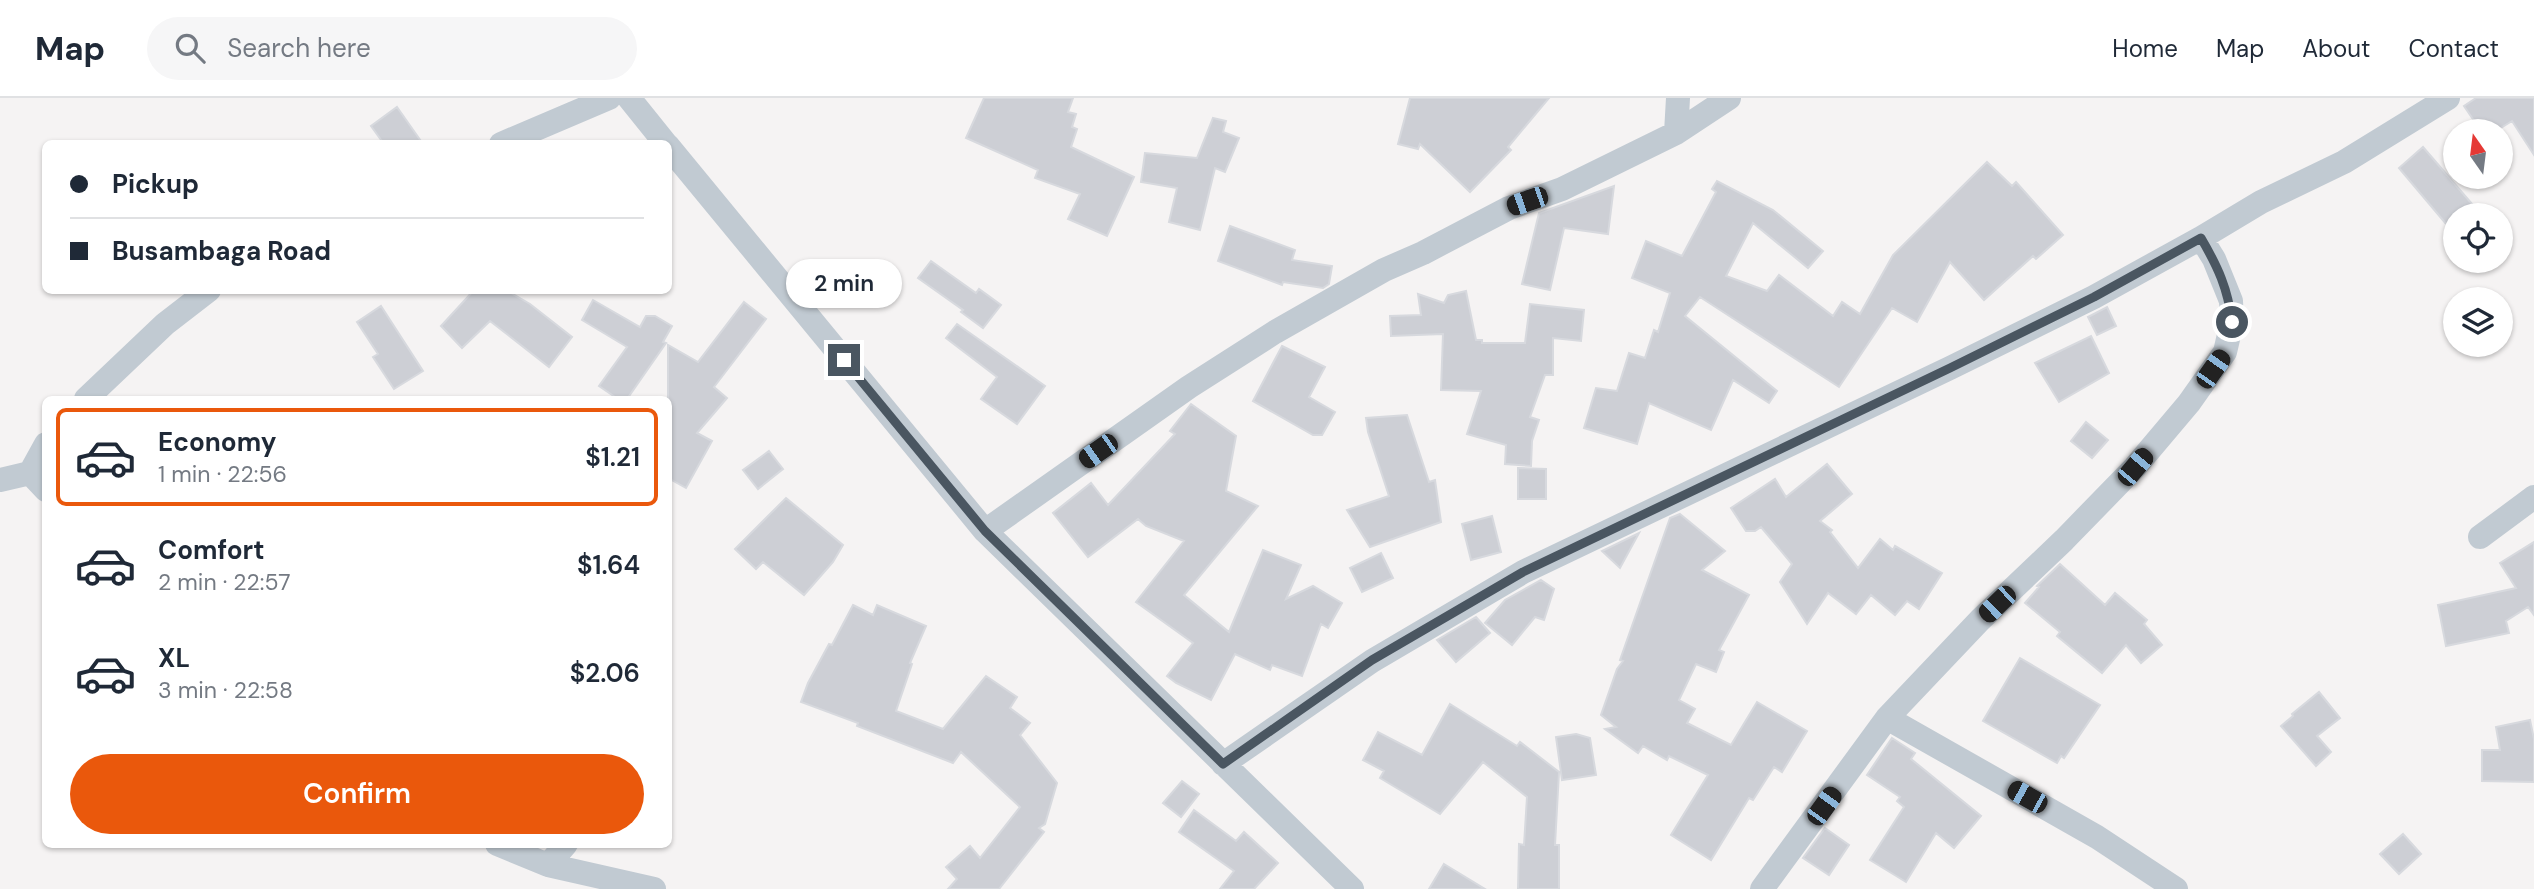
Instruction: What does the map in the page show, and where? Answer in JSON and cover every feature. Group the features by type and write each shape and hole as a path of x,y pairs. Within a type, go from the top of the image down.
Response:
{"street":[{"path":"510,140 609,98"},
{"path":"629,98 663,140"},
{"path":"1675,133 1678,98"},
{"path":"985,531 1189,387 1275,332 1384,270 1509,208 1562,189 1675,133 1729,98"},
{"path":"1223,764 1372,660 1523,572 2094,297 2261,202 2344,162 2448,98"},
{"path":"672,151 985,531 1352,889"},
{"path":"1762,889 1887,718 1980,620 2135,467 2189,403 2225,352 2232,322 2231,301 2214,259 2201,238"},
{"path":"89,396 165,324 204,294"},
{"path":"0,480 38,481 42,462"},
{"path":"2480,537 2534,497"},
{"path":"1887,718 2097,837 2176,889"},
{"path":"507,848 548,865 654,889"},
{"path":"548,865 563,848"}],"building":[{"path":"984,98 1073,98 1068,112 1076,114 1072,127 1077,129 1071,147 1134,177 1107,236 1068,219 1080,194 1035,178 1038,170 966,138"},
{"path":"1410,98 1549,98 1508,147 1511,150 1470,192 1420,144 1418,149 1398,144"},
{"path":"2476,98 2534,98 2534,155 2513,119 2473,119 2464,106"},
{"path":"397,107 420,140 381,140 371,126"},
{"path":"1213,118 1226,121 1223,132 1239,138 1225,172 1215,168 1200,230 1169,222 1177,188 1141,182 1145,153 1197,158"},
{"path":"2423,147 2443,170 2443,189 2459,189 2471,203 2443,203 2443,220 2399,168"},
{"path":"1987,162 2012,186 2016,182 2063,235 2036,259 2033,256 1984,300 1950,262 1917,322 1892,308 1839,387 1700,297 1685,316 1777,391 1769,403 1733,380 1711,430 1649,403 1637,444 1584,428 1596,388 1617,391 1629,353 1645,358 1654,330 1658,332 1670,293 1632,278 1646,241 1682,256 1716,192 1712,189 1717,181 1773,210 1823,251 1808,268 1753,223 1726,276 1767,291 1779,275 1833,316 1842,302 1860,314 1893,255"},
{"path":"1614,186 1608,234 1564,228 1550,290 1522,284 1539,213"},
{"path":"1230,226 1295,250 1292,260 1332,266 1329,284 1323,288 1283,282 1282,285 1218,261"},
{"path":"931,261 976,293 979,289 1001,305 983,328 918,278"},
{"path":"1466,291 1476,340 1482,340 1482,343 1525,343 1530,304 1584,310 1581,341 1553,338 1553,375 1545,375 1530,417 1539,420 1532,441 1531,466 1505,464 1506,445 1467,434 1481,391 1441,390 1443,334 1391,336 1390,316 1421,315 1418,294 1444,303 1448,295"},
{"path":"470,294 513,294 572,337 549,367 490,321 462,348 441,326"},
{"path":"593,300 640,327 646,316 655,316 672,326 663,342 666,343 629,396 614,396 599,386 627,347 582,320"},
{"path":"744,302 766,319 714,387 727,398 697,433 712,441 686,488 672,480 672,396 668,396 668,345 698,362"},
{"path":"381,306 423,371 394,389 373,357 378,354 357,322"},
{"path":"2107,307 2116,326 2097,335 2088,317"},
{"path":"957,324 1045,386 1017,424 981,399 997,377 946,338"},
{"path":"2091,336 2109,373 2059,402 2035,363"},
{"path":"1282,346 1325,367 1309,397 1335,412 1322,435 1313,435 1253,401"},
{"path":"1191,404 1236,436 1226,491 1258,506 1184,595 1229,632 1263,550 1301,565 1286,599 1313,586 1342,603 1328,628 1321,624 1302,676 1272,665 1270,670 1235,654 1211,700 1167,676 1193,643 1136,602 1184,541 1146,526 1138,519 1088,557 1053,513 1091,483 1108,505 1175,434 1170,431"},
{"path":"1407,415 1429,482 1435,480 1441,522 1370,547 1347,510 1389,496 1366,418"},
{"path":"2086,422 2108,440 2092,458 2071,441"},
{"path":"769,451 783,469 758,489 743,470"},
{"path":"1827,464 1852,494 1820,521 1832,530 1830,532 1858,568 1880,539 1893,550 1895,546 1942,573 1919,609 1907,601 1895,615 1871,595 1856,614 1828,593 1807,624 1780,582 1792,564 1761,527 1755,531 1746,531 1731,508 1775,479 1786,497"},
{"path":"1518,468 1546,469 1546,499 1518,499"},
{"path":"786,498 843,545 833,562 804,595 763,562 756,569 735,549"},
{"path":"1680,514 1725,551 1702,570 1749,595 1719,650 1724,652 1716,672 1696,664 1679,700 1695,709 1687,723 1731,745 1757,702 1807,731 1782,772 1774,767 1753,800 1749,798 1711,860 1671,835 1708,775 1669,756 1667,760 1643,746 1638,753 1605,729 1616,727 1601,715 1617,669 1623,661 1620,660 1670,518"},
{"path":"1492,516 1501,552 1471,560 1462,524"},
{"path":"1639,533 1620,568 1602,551"},
{"path":"2534,542 2534,615 2528,607 2506,621 2509,633 2446,646 2438,605 2516,588 2500,563"},
{"path":"1381,553 1393,578 1362,592 1350,568"},
{"path":"2060,564 2105,605 2115,593 2147,620 2144,624 2162,645 2141,663 2126,645 2102,673 2057,636 2060,632 2025,603 2039,587 2037,586"},
{"path":"1541,580 1554,589 1544,620 1535,617 1512,645 1485,623 1505,600"},
{"path":"853,605 873,615 877,605 926,626 910,663 912,664 896,711 943,729 986,676 1017,697 1010,708 1030,723 1020,735 1057,783 1045,824 1039,828 1044,832 999,889 948,889 957,879 946,867 970,846 980,858 1020,807 961,752 953,763 801,702 808,683"},
{"path":"1476,617 1490,633 1456,662 1437,640"},
{"path":"2020,658 2100,705 2064,758 2061,756 2057,763 1983,721"},
{"path":"2319,692 2340,718 2317,736 2331,752 2316,766 2281,726"},
{"path":"1450,704 1517,746 1520,742 1559,772 1555,845 1559,845 1559,889 1518,889 1519,844 1524,845 1527,797 1483,762 1440,814 1380,778 1384,771 1363,760 1378,732 1422,755"},
{"path":"2530,720 2534,739 2534,782 2482,781 2482,750 2500,750 2496,727"},
{"path":"1576,734 1590,738 1596,775 1562,780 1556,737"},
{"path":"1892,738 1915,753 1911,759 1981,816 1954,848 1936,833 1906,882 1870,860 1904,807 1897,801 1900,797 1867,775"},
{"path":"1182,781 1199,794 1181,817 1163,803"},
{"path":"1194,810 1236,841 1244,832 1278,863 1254,889 1220,889 1234,871 1179,832"},
{"path":"1825,828 1849,845 1829,875 1803,858"},
{"path":"2403,834 2421,854 2399,874 2380,854"},
{"path":"1444,864 1485,889 1429,889"}],"route":[{"path":"844,360 985,531 1223,764 1372,660 1523,572 1874,406 2094,297 2201,238 2214,259 2231,301 2232,322"}]}
